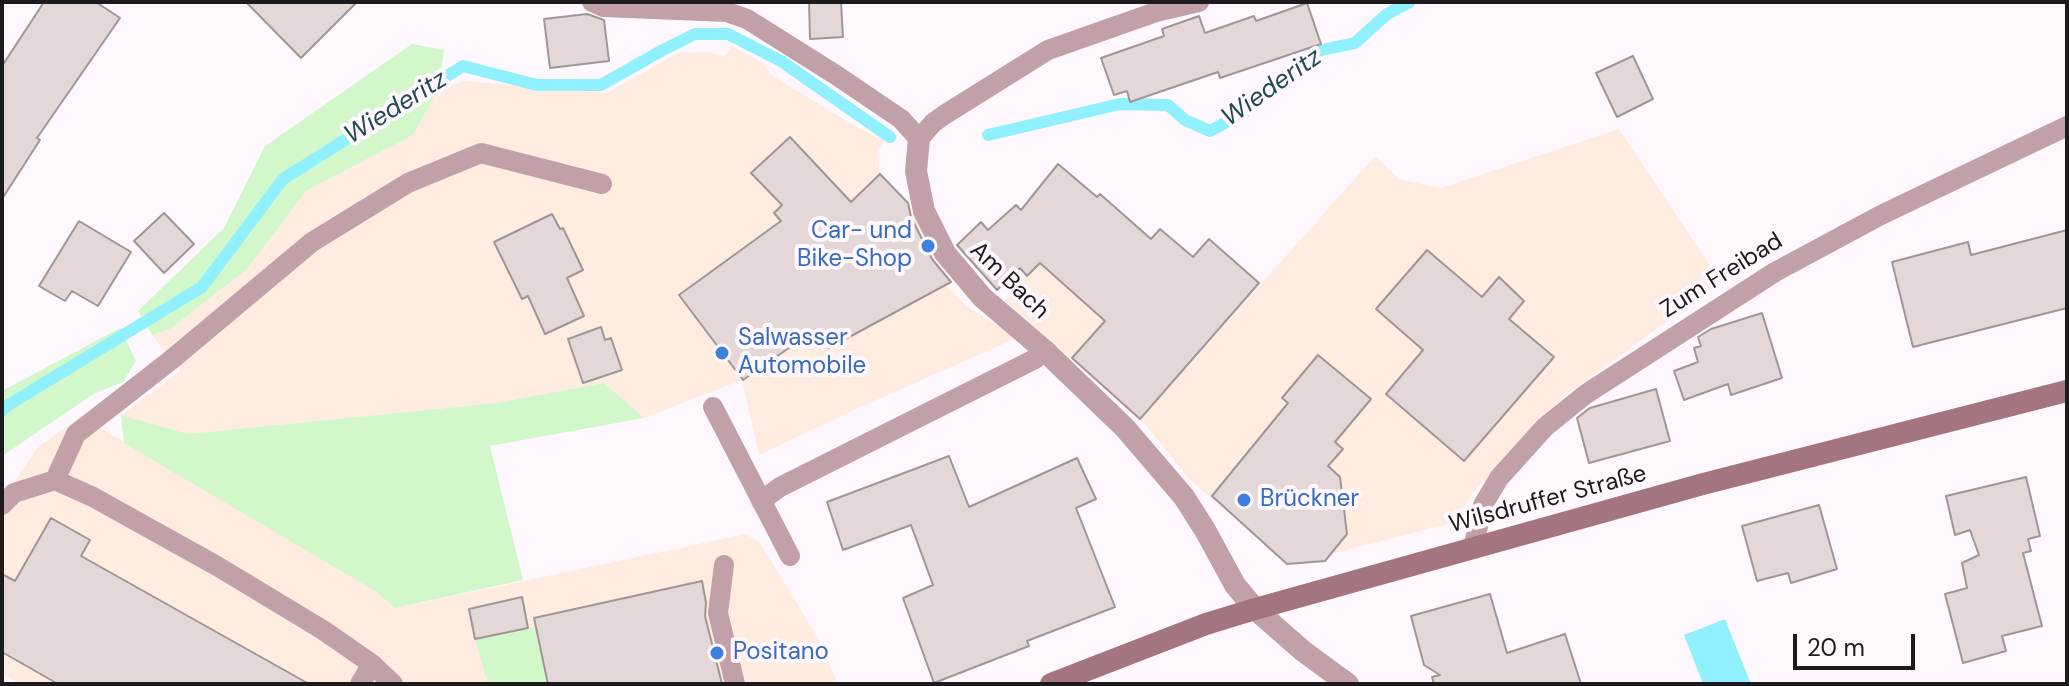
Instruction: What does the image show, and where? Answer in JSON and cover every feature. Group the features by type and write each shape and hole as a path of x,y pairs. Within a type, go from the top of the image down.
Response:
{"main road":[{"name":"Wilsdruffer Straße","path":"1051,684 1206,624 1255,609 1703,484 2067,391"}],"street":[{"name":"Am Bach","path":"919,139 916,171 924,211 945,253 982,297 1044,350 1125,428 1184,497 1235,585 1255,609 1303,651 1348,684"}],"lane":[{"path":"592,2 603,7 727,12 747,19 901,119 919,139 944,115 1048,50 1156,12 1199,2"},
{"name":"Zum Freibad","path":"1473,548 1483,505 1499,478 1545,427 1586,394 1775,272 1881,215 2067,126"},
{"path":"55,480 76,434 171,360 312,242 408,183 481,153 602,184"},
{"path":"761,501 780,487 1035,359"},
{"path":"713,407 790,556"},
{"path":"2,505 14,493 55,480 93,497 323,630 372,664 393,684"},
{"path":"724,565 718,613 735,684"},
{"path":"360,684 372,664"}],"shaded area":[{"path":"732,46 764,64 770,74 853,125 884,140 878,152 880,174 910,205 946,284 968,307 1017,338 759,455 742,380 644,418 604,383 496,403 188,434 121,415 180,371 152,335 170,329 246,270 306,191 413,135 438,90 464,81 607,93 678,53 708,52 725,56"},
{"path":"1619,129 1721,282 1563,397 1477,488 1452,523 1288,565 1188,478 1141,419 1375,156 1399,179 1441,188"},
{"path":"1100,194 1143,277 1071,359 1005,301"},
{"path":"81,416 375,591 396,608 746,534 760,543 818,638 838,684 19,684 2,674 2,500 38,447"}],"green space":[{"path":"412,44 444,50 438,90 413,135 306,191 246,270 170,329 152,335 138,311 224,228 265,146"},
{"path":"120,328 136,361 123,382 95,393 2,456 2,391"},
{"path":"604,383 644,418 490,446 523,580 395,608 375,591 124,443 121,415 188,434 496,403"},
{"path":"535,627 548,684 488,684 475,639"}],"water":[{"path":"1725,619 1751,684 1703,684 1684,635"}],"building":[{"path":"44,2 96,2 120,18 37,138 40,140 2,199 2,66"},
{"path":"246,2 357,2 301,58"},
{"path":"809,2 841,2 843,37 810,39"},
{"path":"1307,3 1321,44 1220,78 1218,72 1130,102 1127,91 1114,95 1101,58 1164,36 1162,29 1199,16 1205,33 1254,16 1256,21"},
{"path":"587,14 604,20 609,61 550,68 544,19"},
{"path":"1633,56 1653,99 1617,117 1596,73"},
{"path":"790,137 851,202 880,174 908,203 911,217 932,259 951,282 829,348 816,329 743,380 679,295 781,221 774,213 782,205 751,173"},
{"path":"1058,164 1097,197 1100,194 1151,239 1160,229 1193,257 1209,239 1259,283 1140,419 1072,358 1105,321 1040,263 1027,276 1020,268 997,290 957,245 981,222 988,230 1016,205 1021,210"},
{"path":"164,213 194,244 164,273 134,241"},
{"path":"552,214 560,229 563,228 583,270 567,278 584,316 545,334 528,296 522,299 494,242"},
{"path":"79,221 131,252 98,306 72,291 65,301 39,286"},
{"path":"2067,230 2067,308 1913,347 1892,262 1968,242 1971,255"},
{"path":"1427,250 1482,297 1499,277 1524,301 1509,319 1554,357 1464,461 1386,394 1423,350 1376,309"},
{"path":"1762,313 1782,378 1731,395 1728,384 1684,400 1674,371 1698,362 1694,348 1701,346 1698,337 1711,329"},
{"path":"601,327 605,340 611,338 622,370 583,383 568,339"},
{"path":"1318,355 1371,399 1335,442 1343,449 1328,466 1340,477 1347,534 1325,561 1287,564 1212,496 1288,403 1282,398"},
{"path":"1656,389 1670,441 1589,463 1577,418 1590,408"},
{"path":"949,456 969,507 1077,458 1096,499 1076,508 1115,607 1027,641 1029,646 934,683 903,598 933,585 911,525 843,550 827,502"},
{"path":"2026,477 2040,536 2028,539 2031,551 2023,553 2042,626 2002,636 2006,651 1963,663 1945,594 1967,588 1962,563 1979,555 1970,530 1955,535 1946,496"},
{"path":"1819,505 1837,569 1791,583 1788,573 1757,581 1742,526"},
{"path":"51,518 90,540 81,556 309,684 58,684 2,652 2,574 15,581"},
{"path":"702,581 705,616 722,684 548,684 534,618"},
{"path":"1490,594 1507,653 1565,634 1581,684 1434,684 1432,677 1440,675 1424,665 1411,616"},
{"path":"522,597 528,628 475,639 469,609"}],"waterway":[{"name":"Wiederitz","path":"988,135 1120,104 1168,105 1185,120 1210,131 1245,112 1300,62 1317,51 1355,43 1387,14 1410,2"},
{"name":"Wiederitz","path":"2,411 202,287 283,179 463,66 537,85 601,85 695,34 728,34 781,61 890,137"}],"place":[{"name":"Car- und Bike-Shop","path":"928,246"},
{"name":"Salwasser Automobile","path":"722,353"},
{"name":"Brückner","path":"1244,500"},
{"name":"Positano","path":"717,653"}]}
